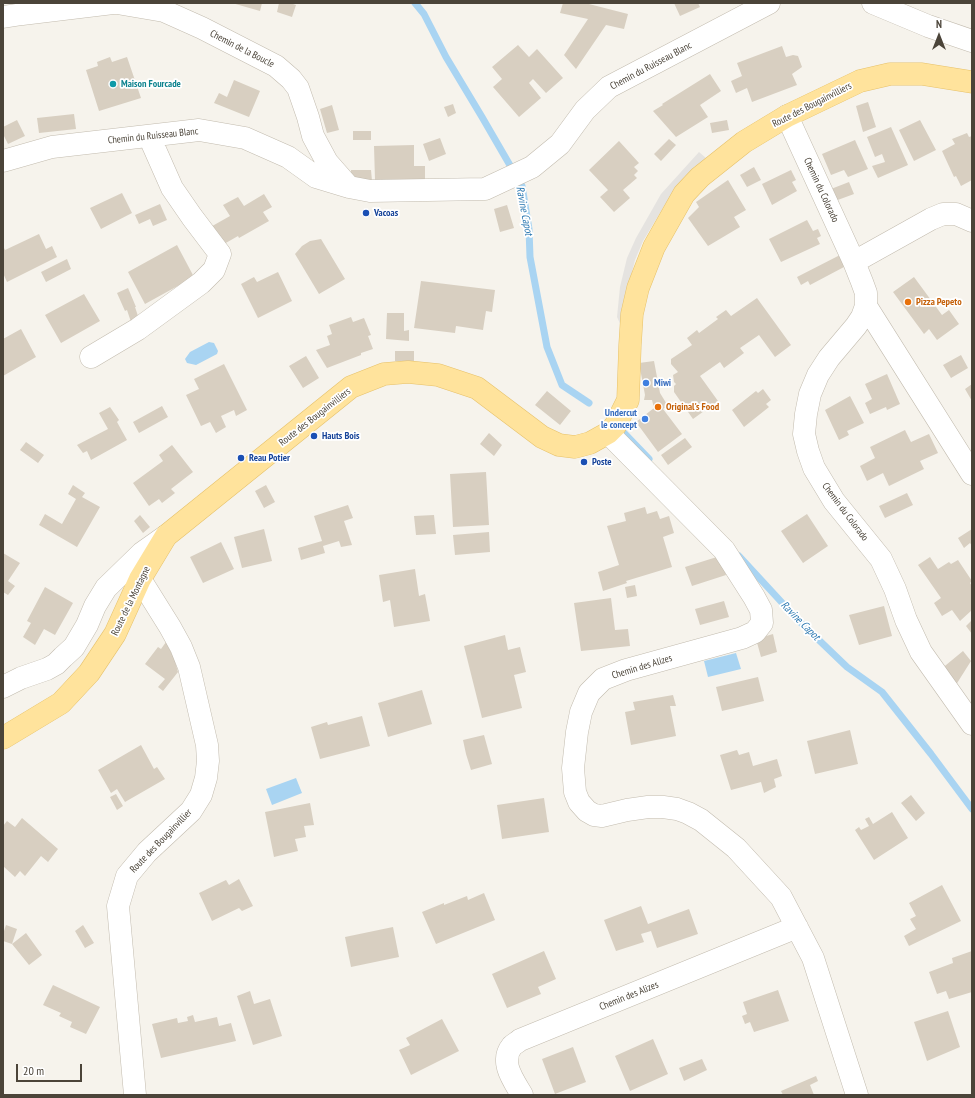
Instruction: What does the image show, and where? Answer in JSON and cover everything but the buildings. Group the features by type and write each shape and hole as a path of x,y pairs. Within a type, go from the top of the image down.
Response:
{"main road":[{"name":"Route des Bougainvilliers","path":"166,536 351,387 384,374 408,372 438,375 477,388 542,437 559,444 575,447 590,443 608,433 615,426 628,400 632,314 638,288 654,247 684,194 700,177 744,142 787,116 860,81 890,74 922,74 972,82"},
{"name":"Route de la Montagne","path":"3,738 61,703 89,673 115,634 140,579 166,536"}],"street":[{"path":"3,17 113,3"},
{"name":"Chemin de la Boucle","path":"117,3 164,11 202,28 276,66 291,79 298,88 313,136 327,162 350,187"},
{"name":"Chemin du Ruisseau Blanc","path":"3,161 52,147 199,130 245,138 288,156 316,176 350,187 370,191 485,189 532,167 560,144 585,110 609,87 769,3"},
{"path":"873,3 928,26 972,41"},
{"name":"Chemin du Colorado","path":"787,116 854,262 866,292 866,306 862,317 829,358 818,375 810,394 804,434 808,451 814,468 834,501 881,559 895,588 906,620 921,652 972,724"},
{"path":"91,357 138,329 201,283 214,270 220,254 172,188 149,136"},
{"path":"288,156 296,157 305,151 313,136"},
{"path":"854,262 931,219 943,214 956,214 972,220"},
{"path":"866,306 972,474"},
{"name":"Chemin des Alizes","path":"608,433 724,550 754,596 761,610 762,623 755,632 742,638 626,670 603,679 589,693 581,712 573,768 575,792 579,802 587,811 594,815 602,816 638,808 663,807 677,809 701,820 736,848 781,897 813,958 857,1095"},
{"path":"3,687 56,664 64,657 74,647 106,588 142,553 166,536"},
{"name":"Route des Bougainvillier","path":"135,1095 118,906 127,876 147,852 191,811 201,795 206,778 208,761 207,744 189,667 181,647 170,627 140,579"},
{"name":"Chemin des Alizes","path":"522,1095 509,1072 507,1063 508,1054 512,1046 520,1040 797,927"}],"shaded area":[{"path":"699,152 706,158 669,198 643,241 635,260 629,284 623,330 617,317 620,287 627,258 636,238 661,194"}],"water":[{"path":"209,342 214,343 218,351 217,354 196,365 187,363 185,359 190,352"},
{"path":"736,653 741,669 708,677 704,661"},
{"path":"296,778 302,793 272,805 266,789"}],"waterway":[{"name":"Ravine Capot","path":"415,3 424,14 446,57 522,186 529,229 530,257 547,347 562,385 589,403"},
{"name":"Ravine Capot","path":"624,433 649,459"},
{"name":"Ravine Capot","path":"739,556 798,620 847,667 882,692 972,809"}],"place":[{"name":"Maison Fourcade","path":"113,84"},
{"name":"Vacoas","path":"366,213"},
{"name":"Pizza Pepeto","path":"908,302"},
{"name":"Miwi","path":"646,383"},
{"name":"Original's Food","path":"658,407"},
{"name":"Undercut le concept","path":"645,419"},
{"name":"Hauts Bois","path":"314,436"},
{"name":"Reau Potier","path":"241,458"},
{"name":"Poste","path":"584,462"}]}
